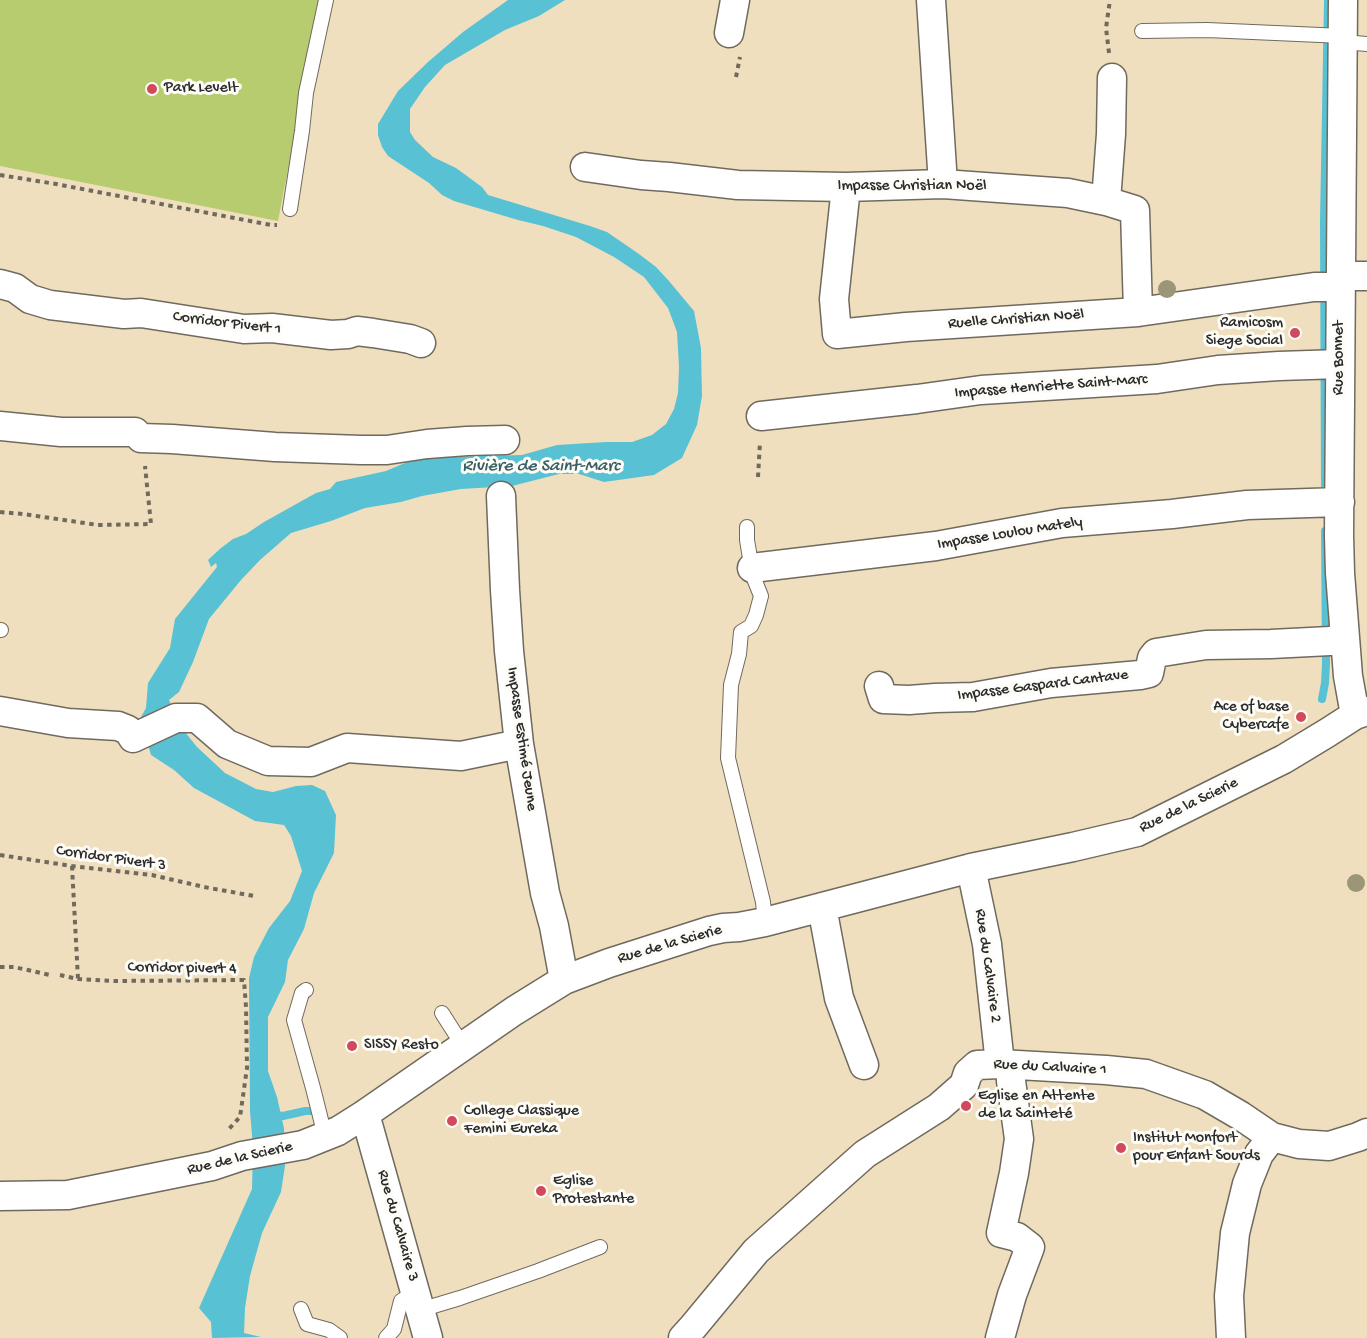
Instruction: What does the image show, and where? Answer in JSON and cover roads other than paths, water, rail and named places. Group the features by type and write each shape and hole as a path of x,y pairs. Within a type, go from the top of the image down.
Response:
{"street":[{"path":"729,33 735,0"},
{"path":"931,0 943,184"},
{"name":"Rue Bonnet","path":"1343,0 1339,283 1329,364 1330,502 1340,573 1330,640 1348,676 1361,713"},
{"path":"1106,201 1112,78"},
{"name":"Impasse Christian Noël","path":"585,167 738,185 846,187 943,184 1068,193 1106,201 1135,210 1138,312"},
{"name":"Ruelle Christian Noël","path":"846,187 834,299 837,334 1138,312 1339,283"},
{"name":"Corridor Pivert 1","path":"0,284 15,288 30,299 50,305 124,314 141,313 244,329 272,328 331,335 357,331 410,339 421,343"},
{"name":"Impasse Henriette Saint-Marc","path":"762,417 981,390 1157,379 1218,370 1329,364"},
{"path":"0,426 61,432 135,432 141,438 361,450 387,450 467,441 505,440"},
{"name":"Impasse Estimé Jeune","path":"501,496 508,641 519,744 545,893 564,980"},
{"name":"Impasse Loulou Mately","path":"752,568 936,546 1062,523 1247,505 1330,502"},
{"name":"Impasse Gaspard Cantave","path":"879,686 883,699 973,697 1051,683 1149,673 1152,658 1156,654 1206,645 1251,645 1330,640"},
{"path":"0,711 68,723 118,726 128,730 133,738 176,718 197,718 227,744 268,761 311,762 347,748 461,756 519,744"},
{"name":"Rue de la Scierie","path":"0,1196 68,1195 212,1166 242,1156 314,1140 338,1131 365,1114 514,1011 564,980 709,931 765,922 971,868 1072,848 1137,832 1284,759 1361,713"},
{"name":"Rue du Calvaire 2","path":"971,868 987,944 1005,1065 1011,1082 1019,1139 1001,1233 1017,1237 1030,1247 1012,1295 1000,1338"},
{"path":"822,908 839,998 864,1065"},
{"name":"Rue du Calvaire 1","path":"683,1338 756,1251 865,1154 939,1107 964,1085 968,1073 977,1065 1106,1070 1146,1074 1205,1095 1272,1137 1299,1144 1329,1146 1367,1133"},
{"name":"Rue du Calvaire 3","path":"365,1114 428,1338"},
{"path":"1231,1338 1229,1296 1235,1233 1247,1184 1259,1154 1272,1137"}],"lane":[{"path":"290,209 306,93 326,0"},
{"path":"1142,31 1207,30 1341,38"},
{"path":"747,527 753,576 761,596 752,626 741,632 739,654 731,685 728,758 763,902 765,922"},
{"path":"306,990 302,993 294,1020 313,1088 314,1140"},
{"path":"442,1013 463,1046"},
{"path":"386,1338 394,1329 401,1301 460,1298 600,1248"},
{"path":"301,1309 307,1324 329,1330 340,1338"}],"water":[{"name":"Rivière de Saint-Marc","path":"508,0 565,0 539,16 505,30 445,65 425,87 410,109 410,132 433,157 456,168 482,187 488,195 607,232 656,267 694,311 701,348 702,396 697,425 682,458 654,475 604,482 579,474 559,474 512,486 461,489 365,508 291,533 260,560 209,619 179,692 169,700 180,726 197,747 225,773 256,789 273,792 296,786 312,785 325,791 336,815 334,853 314,893 304,929 288,960 285,982 268,1017 268,1071 284,1128 285,1166 281,1192 262,1233 250,1276 245,1308 244,1333 261,1337 212,1338 211,1322 199,1308 252,1189 249,978 254,957 269,928 290,901 302,871 291,836 284,825 255,821 194,788 174,770 151,755 147,741 136,726 146,708 148,683 170,648 175,619 217,567 216,563 211,567 208,560 221,548 316,493 330,489 336,482 386,471 412,460 522,455 557,445 632,442 652,435 666,424 674,409 678,393 677,332 668,308 644,277 614,257 576,237 454,201 442,195 429,183 388,156 382,147 378,135 378,124 398,91 463,32"}],"waterway":[{"path":"1325,498 1324,221 1328,0"},
{"path":"1322,699 1326,663 1325,531"},
{"path":"270,1114 283,1116 311,1111"}],"place":[{"name":"Park Levelt","path":"152,89"},
{"name":"Ramicosm Siege Social","path":"1295,333"},
{"name":"Ace of base Cybercafe","path":"1301,717"},
{"name":"SISSY Resto","path":"352,1046"},
{"name":"Eglise en Attente de la Sainteté","path":"966,1106"},
{"name":"College Classique Femini Eureka","path":"452,1121"},
{"name":"Institut Monfort pour Enfant Sourds","path":"1121,1148"},
{"name":"Eglise Protestante","path":"541,1191"}]}
